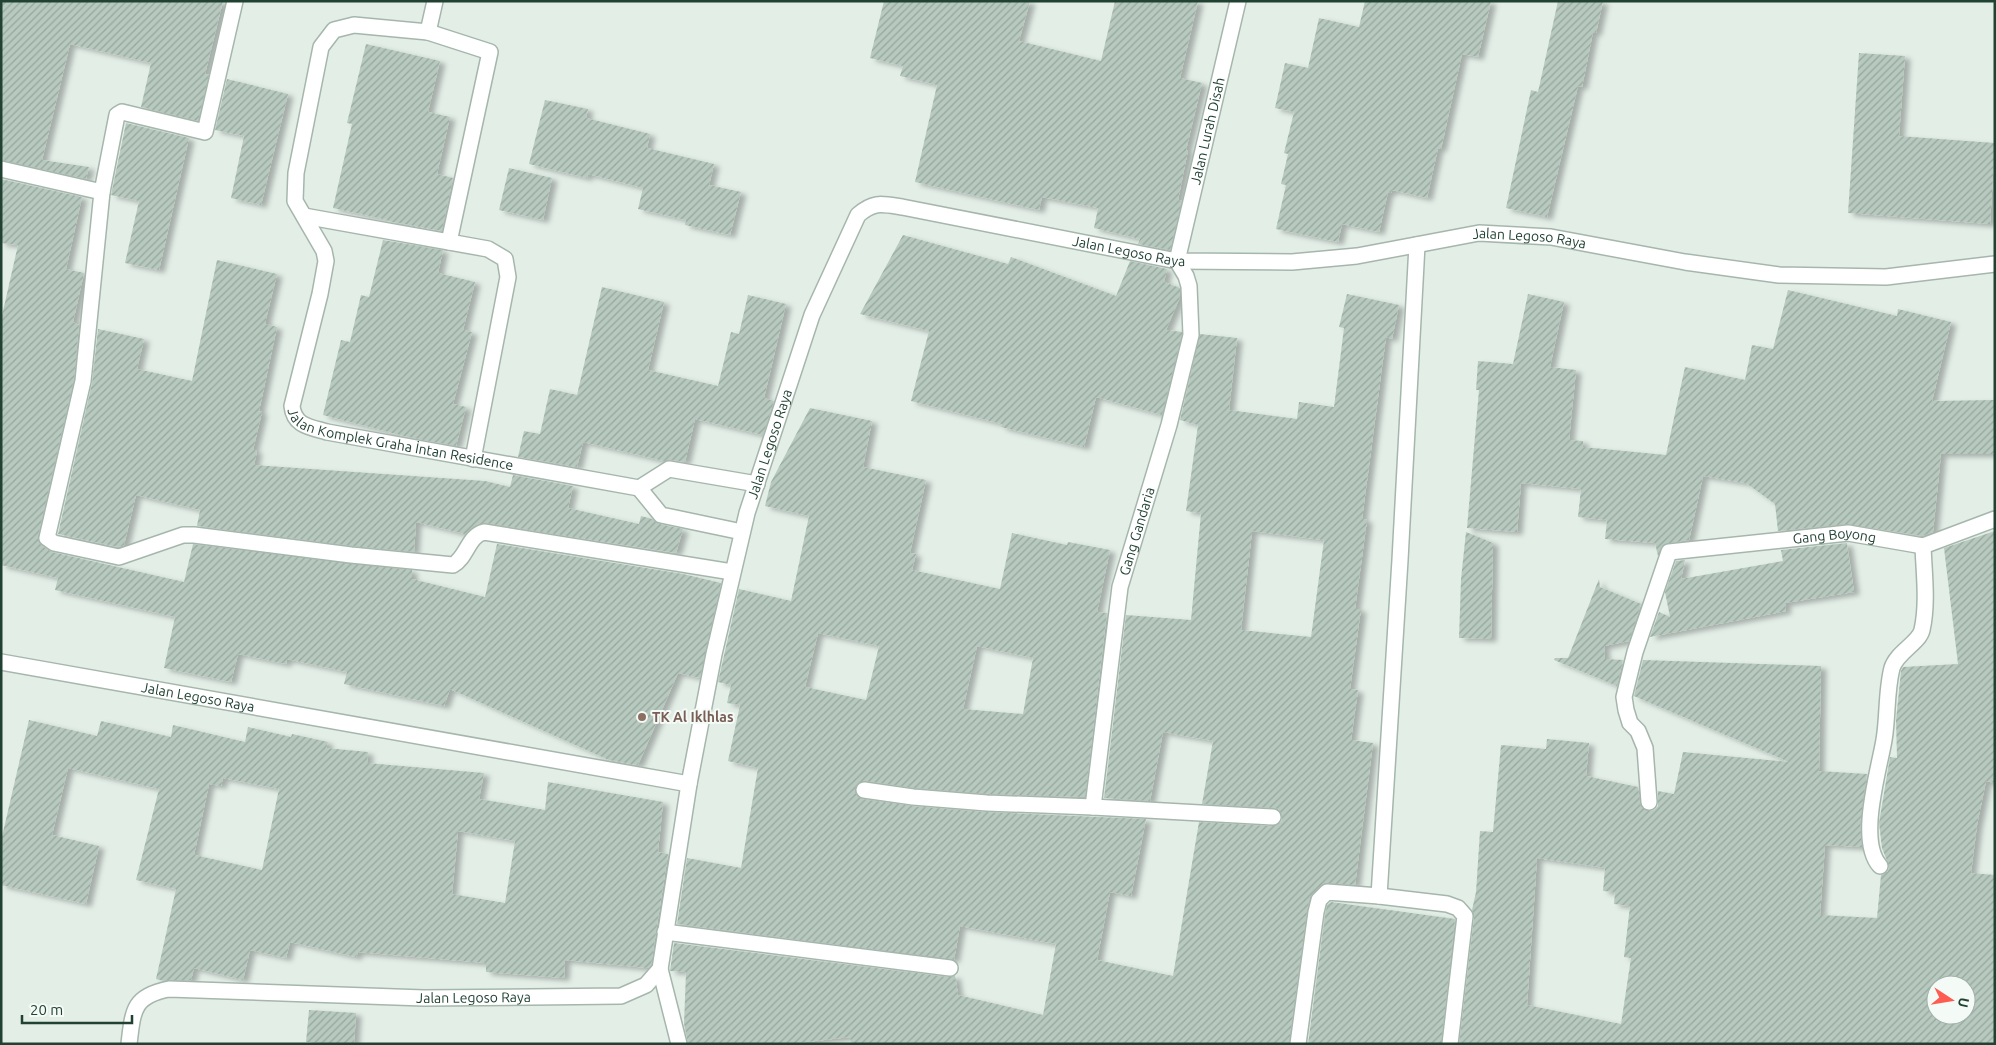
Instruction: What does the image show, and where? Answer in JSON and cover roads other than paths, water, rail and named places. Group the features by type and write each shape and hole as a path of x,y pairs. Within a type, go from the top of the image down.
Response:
{"street":[{"path":"235,1 205,132 120,113 117,115 102,192 83,381 47,534 48,538 54,543 119,557 183,535 194,534 351,555 453,565 459,561 476,535 484,532 732,572"},
{"path":"436,1 428,32 490,52 449,242"},
{"name":"Jalan Lurah Disah","path":"1177,261 1238,1"},
{"name":"Jalan Komplek Graha İntan Residence","path":"428,32 354,25 334,30 321,47 296,173 295,201 324,251 326,261 320,294 292,406 294,416 302,425 326,432 639,488"},
{"path":"1,169 102,192"},
{"name":"Jalan Legoso Raya","path":"129,1044 133,1016 140,1001 154,992 170,989 424,998 621,996 646,985 660,969 689,784 732,572 742,532 812,315 854,221 868,206 884,204 902,206 1177,261 1292,262 1357,256 1479,232 1551,237 1685,262 1779,275 1886,277 1995,264"},
{"path":"304,216 488,249 505,259 508,267 508,277 473,459"},
{"path":"1379,896 1417,245"},
{"name":"Gang Gandaria","path":"1093,807 1120,587 1169,425 1191,335 1189,286 1186,276 1177,261"},
{"path":"742,532 661,515 639,488 669,468 757,484"},
{"name":"Gang Boyong","path":"1649,802 1646,748 1638,731 1630,723 1624,696 1635,652 1669,552 1848,533 1923,546 1995,520"},
{"path":"1880,866 1874,856 1869,833 1874,785 1884,740 1893,666 1903,652 1922,633 1926,614 1923,546"},
{"name":"Jalan Legoso Raya","path":"1,662 689,784"},
{"path":"864,790 913,797 978,802 1273,818"},
{"path":"1298,1044 1316,912 1319,900 1327,892 1447,904 1458,908 1465,916 1450,1044"},
{"path":"666,932 950,968"},
{"path":"660,969 679,1044"}],"place":[{"name":"TK Al Iklhlas","path":"642,717"}]}
